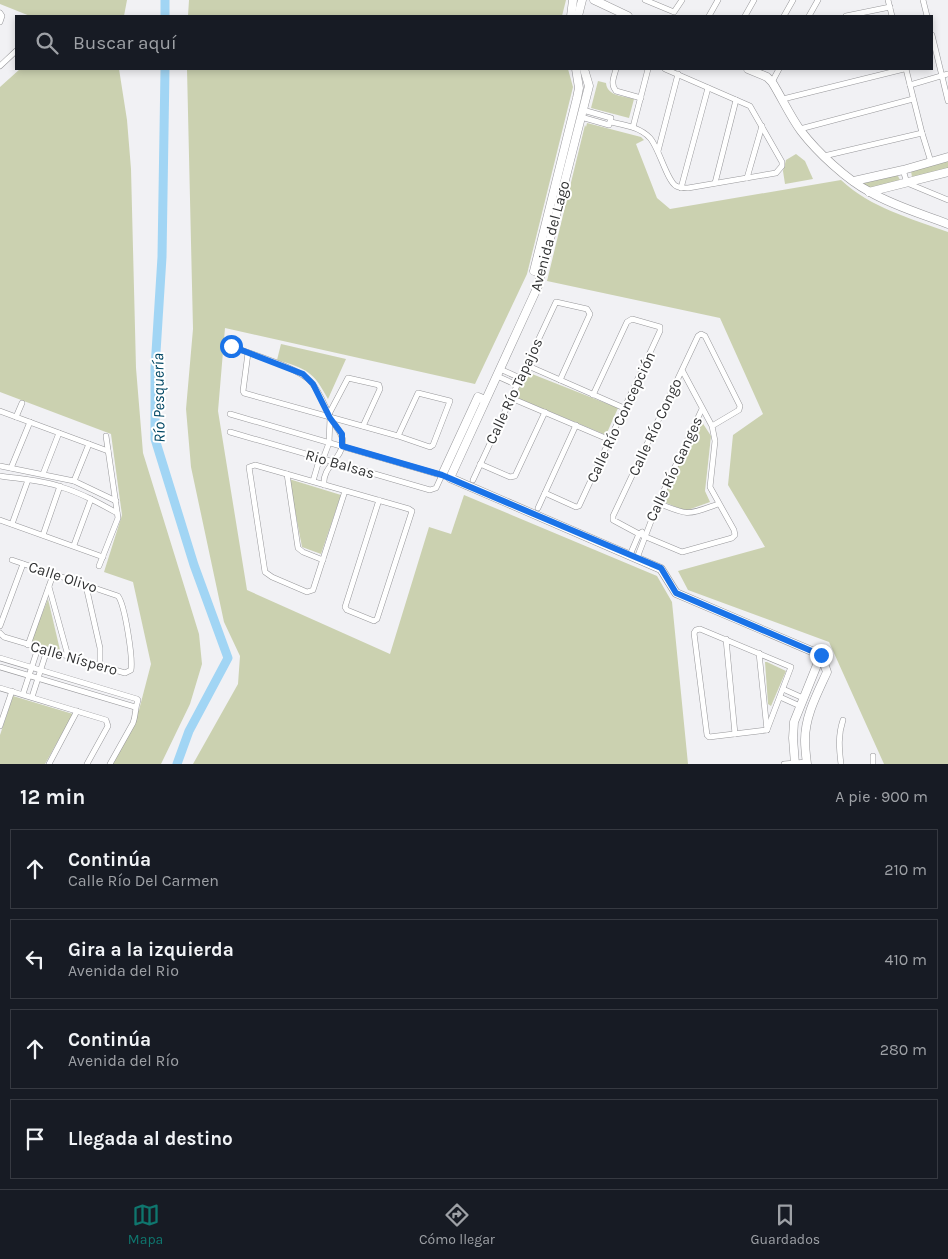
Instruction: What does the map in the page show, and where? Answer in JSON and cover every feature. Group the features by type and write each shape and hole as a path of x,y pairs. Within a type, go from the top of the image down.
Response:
{"street":[{"path":"571,15 573,0"},
{"path":"578,15 582,0"},
{"path":"594,0 626,15"},
{"path":"646,0 674,12 682,0"},
{"path":"710,15 718,0"},
{"path":"746,15 754,0"},
{"path":"785,15 793,0"},
{"path":"810,15 818,0"},
{"path":"888,0 892,15"},
{"path":"923,0 927,15"},
{"path":"851,15 890,7"},
{"path":"0,13 2,16 0,22"},
{"path":"933,38 945,75 948,101"},
{"path":"0,66 15,52"},
{"name":"Avenida del Lago","path":"446,476 482,399 498,373 538,286 538,272 579,88 576,70"},
{"name":"Avenida del Lago","path":"556,197 582,114 588,86 584,70"},
{"path":"616,70 612,81 614,88 641,98"},
{"path":"633,127 648,70"},
{"path":"582,114 633,127 649,136 674,186 681,188 776,172 782,166 782,162 750,106 668,70"},
{"path":"750,70 767,77 772,82 800,129 824,156 854,181 869,192 948,224"},
{"path":"772,82 778,70"},
{"path":"782,99 901,70"},
{"path":"905,70 931,162"},
{"path":"658,151 678,74"},
{"path":"910,85 945,75"},
{"path":"681,188 708,88"},
{"path":"800,129 914,98"},
{"path":"716,183 736,100"},
{"path":"747,178 762,126"},
{"path":"824,156 922,133"},
{"path":"854,181 948,157"},
{"path":"903,170 907,183"},
{"path":"869,192 948,172"},
{"path":"907,183 948,200"},
{"name":"Calle Río Tapajos","path":"473,480 556,302 589,311 589,317 560,380"},
{"name":"Calle Río Concepción","path":"545,492 578,507 660,331 660,327 632,319 625,324 593,394"},
{"name":"Calle Río Congo","path":"639,534 614,522 613,516 698,336 701,334 705,336 740,408 712,426"},
{"path":"231,346 303,374 313,384 342,434 342,446 324,476 324,485"},
{"path":"248,353 243,391 246,394 330,416 430,447 450,403 449,401 420,393 417,394 398,436"},
{"path":"526,366 624,408"},
{"path":"639,534 682,552 732,538 735,535 710,487 715,441 712,426 682,370"},
{"path":"498,373 520,378"},
{"path":"498,373 517,385"},
{"path":"313,481 318,464 323,459 329,443 330,416 348,378 380,386 363,426"},
{"path":"511,398 610,440"},
{"path":"16,417 22,403"},
{"name":"Calle Río Ganges","path":"634,557 646,537 658,503 702,409"},
{"path":"0,411 108,451"},
{"path":"480,464 510,477 517,474 545,412"},
{"path":"230,414 446,476 661,568 676,593 821,655 827,672 812,706 806,730 807,763 784,764"},
{"path":"11,468 30,422"},
{"path":"538,508 576,425"},
{"name":"Rio Balsas","path":"230,432 430,490 436,488 446,476"},
{"path":"43,474 59,433"},
{"path":"99,566 116,526 117,513 106,436"},
{"path":"74,481 89,444"},
{"path":"345,491 313,590 309,592 272,577 265,572 249,467 255,465 379,500 412,511 376,621 345,608 379,500"},
{"path":"0,466 74,481 116,501"},
{"path":"287,474 298,546 303,552 322,560"},
{"path":"0,476 60,486 91,499 117,513"},
{"path":"12,524 28,480"},
{"path":"43,535 60,486"},
{"path":"74,545 91,499"},
{"path":"658,503 688,514 718,504"},
{"path":"0,520 103,557"},
{"name":"Calle Río Ganges","path":"634,557 639,534 647,530"},
{"name":"Calle Olivo","path":"12,560 114,594"},
{"path":"0,626 23,564"},
{"path":"28,645 53,575"},
{"path":"86,586 100,648 100,666"},
{"path":"48,587 68,656"},
{"name":"Calle Níspero","path":"0,632 4,637 28,645 125,673 131,670 130,647 122,603 114,594"},
{"path":"700,629 726,639 791,667 767,730 709,737 706,733 694,633 696,630 700,629"},
{"path":"726,639 735,734"},
{"path":"23,694 38,648"},
{"path":"32,697 47,650"},
{"path":"759,653 767,730"},
{"path":"794,764 793,730 801,702 821,655"},
{"path":"0,658 136,698 138,700 135,707 135,718 110,764"},
{"path":"0,667 135,707"},
{"path":"0,688 106,720 108,724 87,764"},
{"path":"783,689 801,702"},
{"path":"0,726 12,691"},
{"path":"780,697 812,706"},
{"path":"49,764 77,711"},
{"path":"841,764 839,743 843,720"},
{"path":"873,756 874,764"}],"green space":[{"path":"0,0 127,0 124,15 28,15 0,4"},
{"path":"189,0 566,0 562,15 188,15"},
{"path":"19,70 119,70 127,120 131,169 136,368 143,453 199,634 202,664 190,704 161,764 107,764 139,710 151,664 133,582 104,572 122,515 111,434 0,392 0,87"},
{"path":"187,70 568,70 573,87 527,274 475,384 225,328 218,411 247,590 390,654 429,527 451,534 464,495 657,576 672,602 688,764 193,764 238,684 240,656 224,622 191,467 186,409 193,329"},
{"path":"598,81 606,83 609,91 612,93 634,99 629,118 591,108"},
{"path":"587,123 641,137 644,140 636,144 657,198 670,209 841,180 853,190 878,205 948,232 948,764 884,764 829,642 688,590 678,571 765,547 728,485 733,435 763,414 720,318 547,281"},
{"path":"796,154 805,161 813,179 785,184 783,171 786,160"},
{"path":"948,161 948,168 912,177 911,171"},
{"path":"897,174 900,180 868,189 861,184"},
{"path":"281,344 346,359 328,399 318,382 308,372 277,360"},
{"path":"527,372 618,408 606,435 515,397"},
{"path":"700,419 711,436 705,491 710,502 685,511 662,501"},
{"path":"289,479 341,495 321,554 302,547"},
{"path":"48,599 60,650 31,642"},
{"path":"765,662 786,671 771,706 768,704"},
{"path":"13,696 73,714 45,764 0,764 0,735"}],"waterway":[{"name":"Río Pesquería","path":"165,0 165,15"},
{"name":"Río Pesquería","path":"165,70 162,257 155,368 155,439 194,565 228,658 189,731 177,764"}],"route":[{"path":"231,346 303,374 313,384 330,418 342,434 342,446 442,475 661,568 676,593 821,655"}]}
